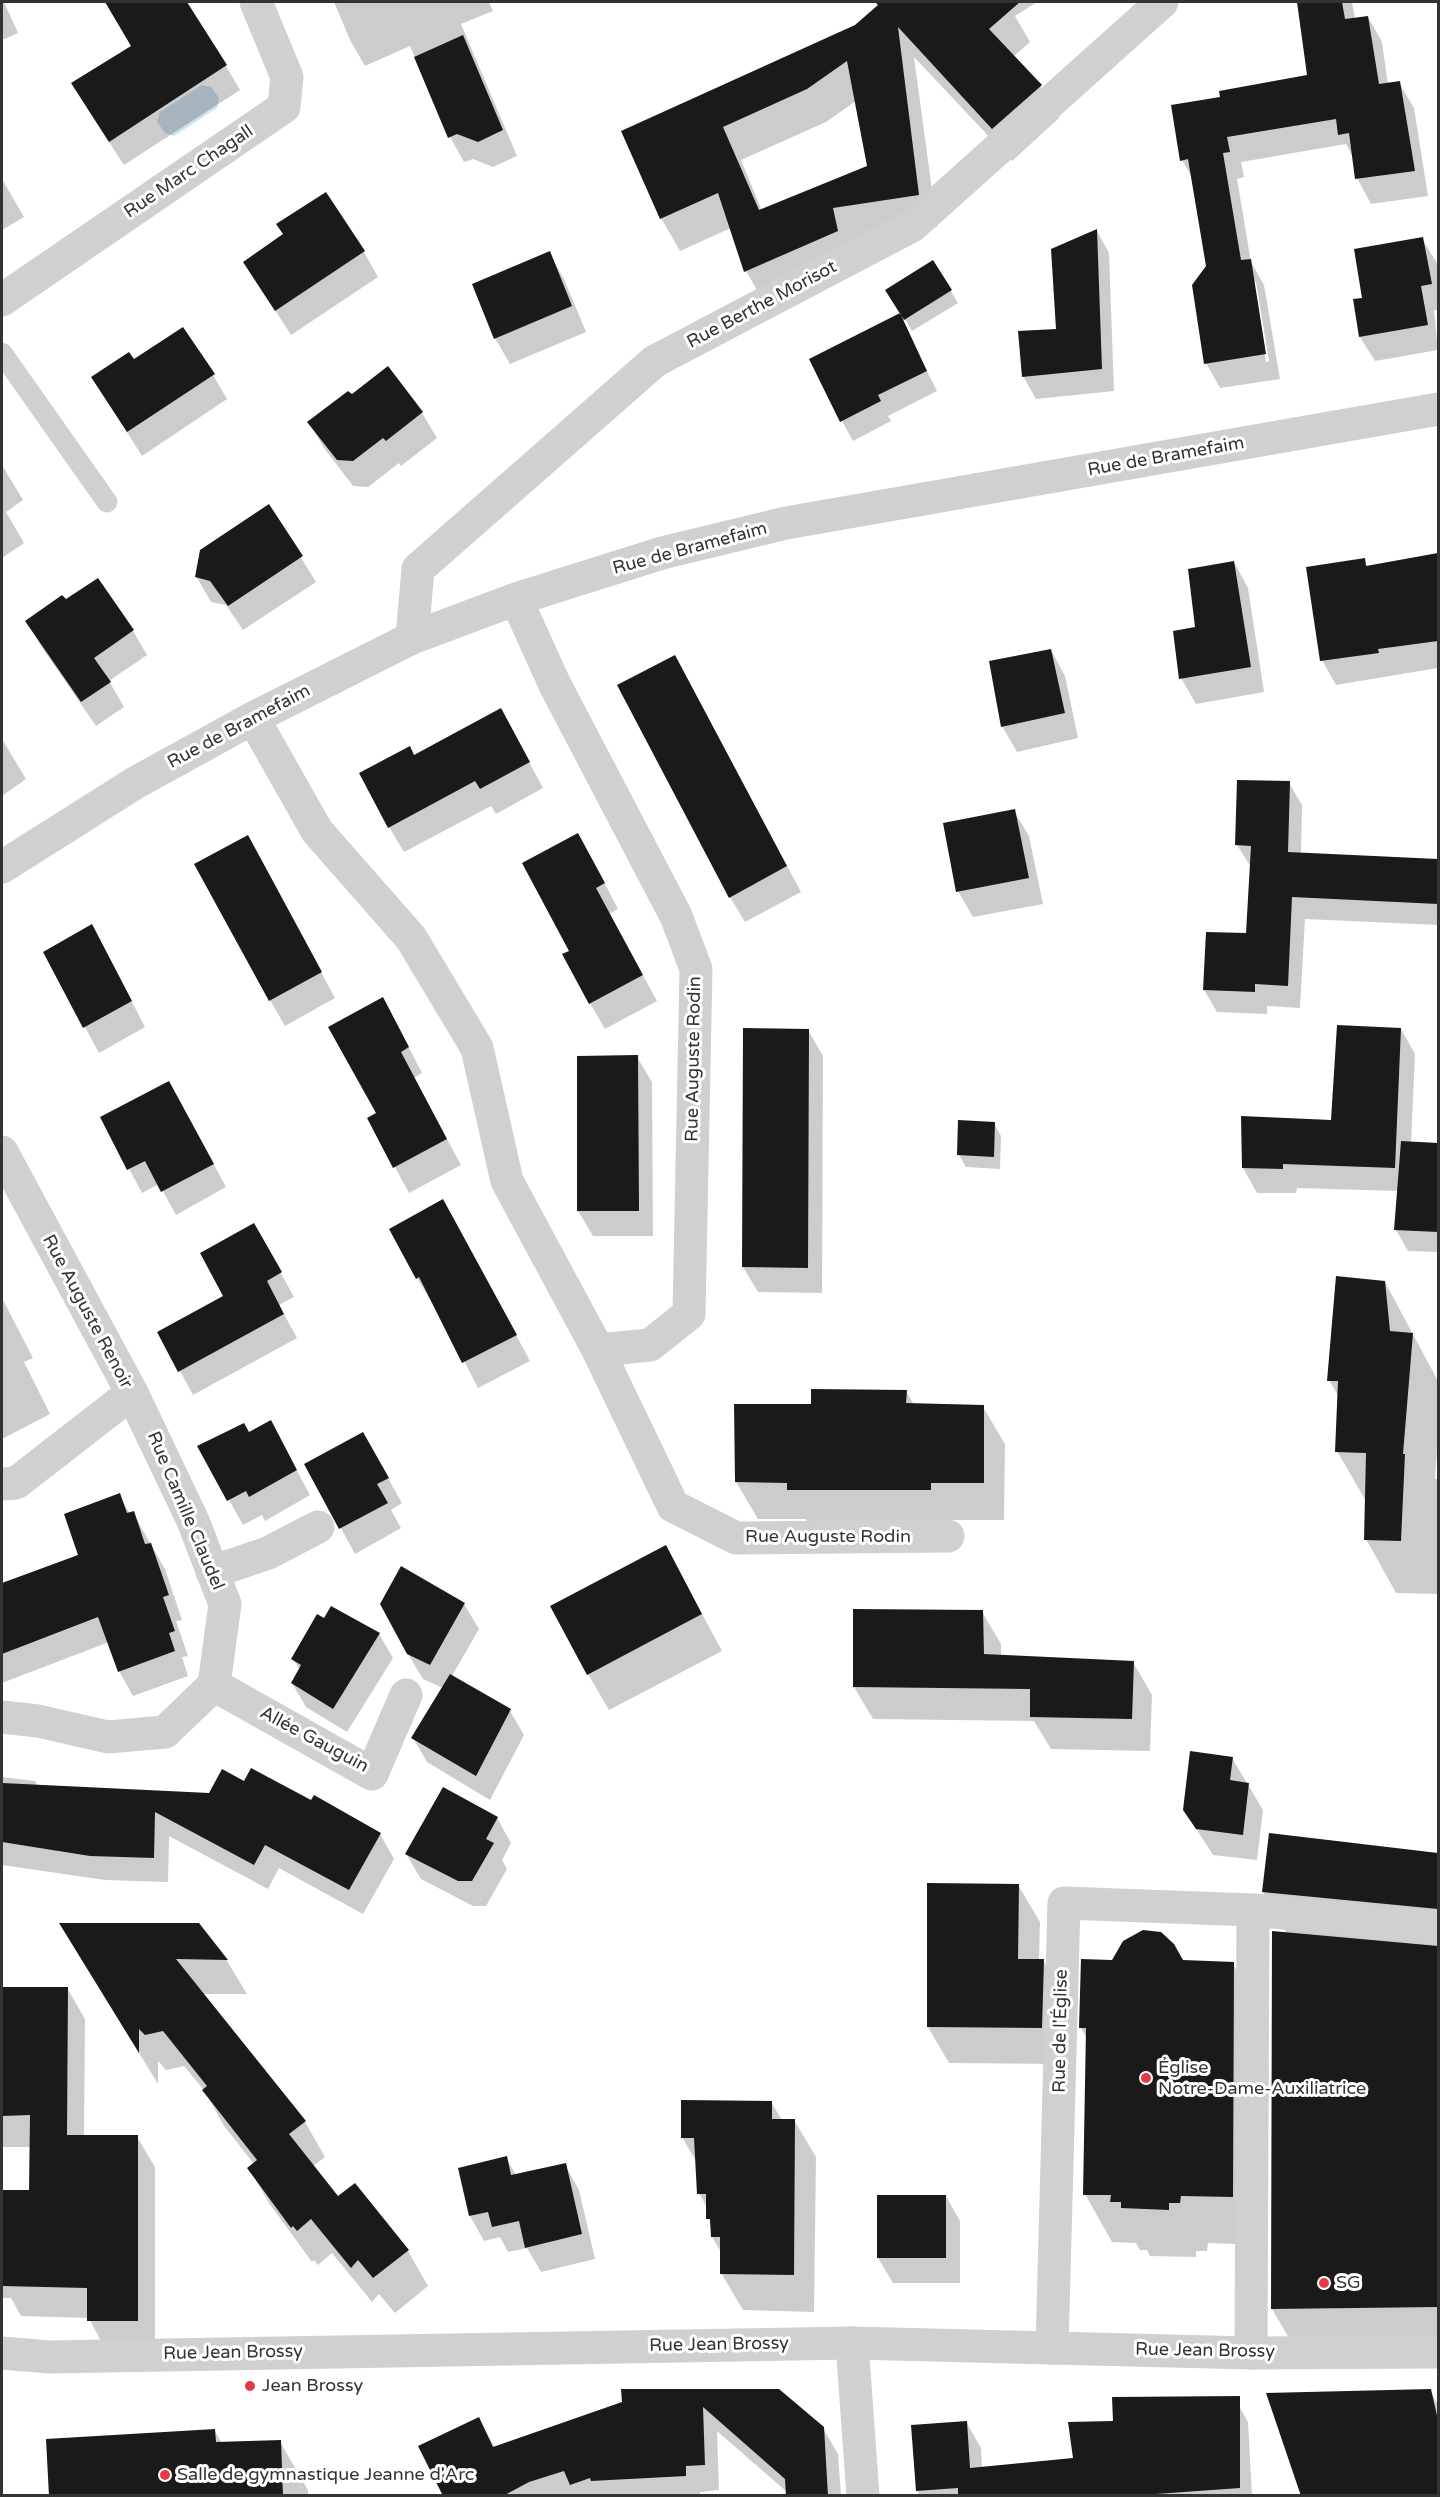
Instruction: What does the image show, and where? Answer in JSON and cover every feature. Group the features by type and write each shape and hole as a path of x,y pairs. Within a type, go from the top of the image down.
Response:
{"street":[{"name":"Rue Marc Chagall","path":"2,300 284,107 287,77 256,2"},
{"name":"Rue Berthe Morisot","path":"412,638 418,569 655,361 912,226 1162,2"},
{"name":"Rue de Bramefaim","path":"2,867 135,783 253,718 412,638 516,599 662,553 786,523 1438,409"},
{"name":"Rue Auguste Rodin","path":"516,599 555,685 676,916 696,969 689,1314 650,1345 598,1350"},
{"name":"Rue Auguste Rodin","path":"253,718 317,831 411,938 477,1048 507,1181 598,1350 673,1506 736,1538 948,1536"},
{"name":"Rue Auguste Renoir","path":"2,1152 132,1393 16,1483 2,1484"},
{"name":"Rue Camille Claudel","path":"132,1393 193,1521 225,1604 214,1685"},
{"path":"213,1572 268,1553 318,1527"},
{"path":"2,1717 38,1721 108,1737 165,1732 214,1685"},
{"name":"Allée Gauguin","path":"214,1685 372,1774 406,1695"},
{"name":"Rue de l'Église","path":"1052,2348 1064,1903 1253,1910 1438,1928"},
{"path":"1251,2353 1253,1910"},
{"path":"852,2343 863,2496"},
{"name":"Rue Jean Brossy","path":"2,2354 50,2357 852,2343 1251,2353 1438,2353"}],"lane":[{"path":"2,353 107,502"}],"water":[{"path":"202,85 211,87 219,98 217,108 174,136 165,133 157,122 160,112"}],"building":[{"path":"105,2 187,2 227,65 109,142 71,83 131,46"},
{"path":"875,2 1020,2 989,29 1042,85 992,129 898,27 919,195 833,208 838,231 744,272 718,193 660,219 621,131 855,25 878,5","holes":["847,61 867,166 759,210 723,127 807,89"]},
{"path":"1297,2 1342,2 1345,19 1368,16 1379,84 1400,81 1415,171 1355,179 1349,133 1338,135 1336,119 1227,137 1230,152 1223,153 1241,260 1251,259 1266,354 1204,364 1192,285 1206,266 1188,159 1180,161 1171,105 1220,97 1219,91 1307,75"},
{"path":"463,35 503,130 478,142 457,134 448,138 414,57"},
{"path":"326,192 365,251 275,311 243,262 283,234 276,224"},
{"path":"1097,229 1102,369 1022,377 1018,331 1056,329 1051,249"},
{"path":"1423,237 1432,284 1421,286 1428,325 1359,337 1353,299 1362,298 1354,249"},
{"path":"550,251 572,306 494,339 472,284"},
{"path":"933,260 952,290 904,320 885,290"},
{"path":"900,313 927,371 878,395 881,401 840,422 809,359"},
{"path":"183,327 215,374 127,432 91,377 129,352 134,359"},
{"path":"388,366 423,412 386,441 383,438 353,461 337,460 307,422 348,391 352,394"},
{"path":"269,504 303,556 228,606 210,581 195,577 200,550"},
{"path":"1438,553 1438,641 1378,649 1379,653 1320,661 1306,567 1365,558 1366,566"},
{"path":"1234,561 1251,667 1179,679 1173,631 1195,627 1188,569"},
{"path":"98,578 134,630 94,658 111,682 81,702 25,621 62,595 66,599"},
{"path":"1051,649 1065,713 1001,727 989,661"},
{"path":"675,655 787,866 729,898 617,685"},
{"path":"501,708 530,762 480,789 475,781 388,828 359,773 410,746 414,755"},
{"path":"1237,780 1290,781 1288,852 1438,859 1438,904 1292,897 1288,986 1255,984 1255,992 1203,990 1206,932 1246,933 1251,846 1235,845"},
{"path":"1015,809 1029,878 956,892 943,823"},
{"path":"578,833 605,883 596,888 643,975 589,1004 562,954 569,951 522,863"},
{"path":"248,835 322,972 269,1001 194,864"},
{"path":"92,924 132,1001 83,1028 43,952"},
{"path":"383,997 409,1047 401,1052 447,1139 393,1168 367,1118 376,1113 328,1027"},
{"path":"1337,1025 1401,1028 1395,1168 1283,1164 1283,1169 1242,1168 1241,1116 1331,1120"},
{"path":"743,1028 809,1029 808,1268 742,1267"},
{"path":"638,1055 639,1211 577,1211 577,1056"},
{"path":"169,1081 214,1164 161,1192 145,1161 127,1170 100,1117"},
{"path":"958,1120 995,1122 994,1157 957,1155"},
{"path":"1401,1141 1438,1143 1438,1232 1394,1230"},
{"path":"443,1199 517,1335 462,1363 419,1277 416,1279 389,1229"},
{"path":"254,1223 282,1272 267,1281 284,1314 178,1372 157,1332 223,1296 200,1253"},
{"path":"1336,1276 1385,1281 1390,1331 1413,1333 1403,1454 1405,1454 1401,1541 1364,1540 1366,1453 1335,1452 1338,1381 1327,1381"},
{"path":"811,1389 907,1390 906,1403 984,1405 984,1483 931,1483 931,1490 787,1490 787,1483 735,1482 734,1404 811,1404"},
{"path":"271,1420 297,1470 249,1497 246,1491 227,1501 197,1446 244,1423 249,1432"},
{"path":"363,1432 389,1478 377,1484 388,1503 339,1529 304,1464"},
{"path":"120,1493 127,1513 134,1511 145,1544 151,1543 169,1595 163,1597 175,1631 169,1633 175,1651 118,1672 98,1617 2,1654 2,1583 78,1555 64,1514"},
{"path":"666,1545 702,1614 587,1675 550,1606"},
{"path":"401,1566 465,1603 430,1665 407,1654 380,1604"},
{"path":"331,1606 380,1633 333,1709 291,1683 301,1665 291,1659 317,1614 324,1618"},
{"path":"853,1609 983,1610 984,1654 1134,1661 1132,1719 1030,1717 1030,1689 853,1687"},
{"path":"450,1674 511,1709 476,1776 411,1738"},
{"path":"1190,1751 1233,1757 1230,1780 1249,1783 1243,1835 1196,1829 1183,1810"},
{"path":"251,1768 311,1800 314,1795 381,1833 349,1890 265,1845 254,1865 155,1812 154,1858 90,1856 2,1842 2,1783 209,1793 222,1769 244,1781"},
{"path":"443,1787 498,1817 486,1839 494,1843 472,1881 458,1881 405,1854"},
{"path":"1269,1833 1438,1853 1438,1909 1262,1892"},
{"path":"927,1883 1019,1884 1018,1959 1044,1959 1042,2028 927,2027"},
{"path":"59,1923 199,1923 228,1960 176,1959 306,2121 289,2134 338,2196 355,2183 409,2250 373,2278 358,2260 351,2268 311,2219 297,2231 293,2226 291,2228 247,2168 257,2160 202,2090 207,2086 163,2031 145,2035 139,2029 139,2053"},
{"name":"Église Notre-Dame-Auxiliatrice","path":"1143,1930 1161,1932 1174,1944 1183,1960 1234,1962 1233,2197 1181,2196 1180,2203 1169,2203 1169,2210 1121,2208 1121,2202 1110,2202 1111,2195 1083,2195 1086,2028 1079,2028 1081,1959 1112,1960 1123,1941"},
{"path":"1272,1931 1438,1946 1438,2307 1271,2309"},
{"path":"2,1987 68,1987 67,2135 138,2135 138,2321 87,2321 87,2288 2,2286 3,2190 29,2190 30,2115 2,2116"},
{"path":"681,2100 772,2101 772,2119 795,2119 794,2275 720,2274 720,2237 711,2237 710,2219 706,2219 706,2194 697,2194 694,2138 681,2138"},
{"path":"507,2156 511,2175 566,2163 582,2234 525,2248 519,2221 492,2227 488,2212 469,2216 458,2168"},
{"path":"877,2195 946,2195 946,2258 877,2258"},
{"path":"621,2389 779,2389 824,2427 828,2496 786,2496 785,2479 703,2407 705,2465 686,2466 686,2476 591,2481 590,2478 570,2485 564,2471 529,2482 503,2496 443,2496 418,2446 479,2417 493,2447 622,2402"},
{"path":"1431,2389 1438,2420 1438,2496 1301,2496 1266,2393"},
{"path":"1240,2396 1240,2488 1128,2496 958,2496 958,2488 916,2491 911,2425 967,2421 970,2468 1073,2458 1068,2422 1113,2421 1112,2397"},
{"name":"Salle de gymnastique Jeanne d'Arc","path":"215,2429 216,2442 281,2440 283,2496 49,2496 46,2439"}],"place":[{"name":"Église Notre-Dame-Auxiliatrice","path":"1146,2078"},
{"name":"SG","path":"1324,2283"},
{"name":"Jean Brossy","path":"250,2386"},
{"name":"Salle de gymnastique Jeanne d'Arc","path":"165,2475"}]}
